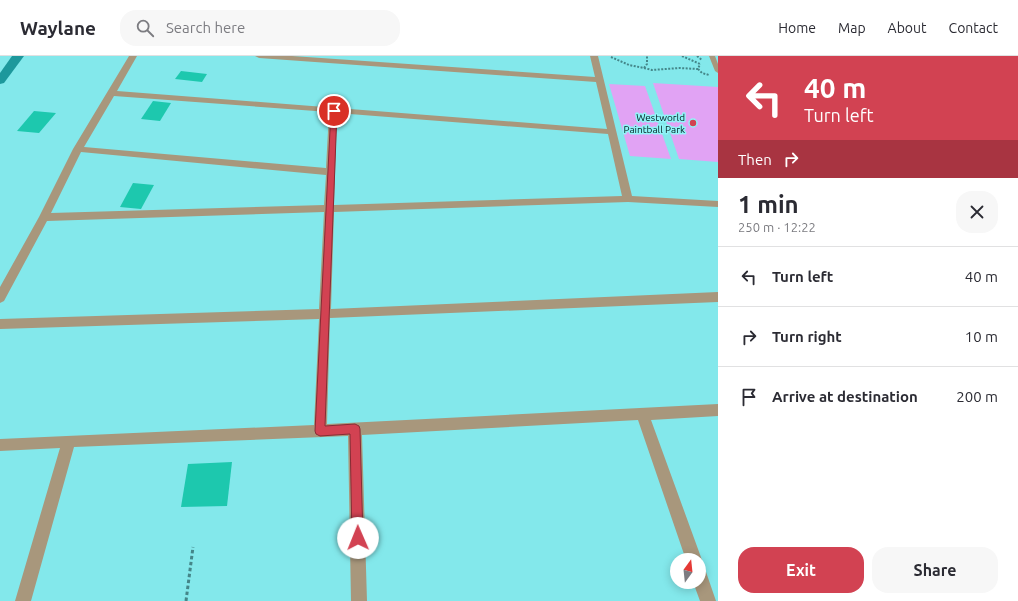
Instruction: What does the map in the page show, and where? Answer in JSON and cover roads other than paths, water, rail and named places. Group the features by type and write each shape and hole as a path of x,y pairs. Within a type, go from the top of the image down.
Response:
{"street":[{"path":"0,298 44,217 78,149 133,56"},
{"path":"259,56 383,60 600,80"},
{"path":"594,56 628,199"},
{"path":"112,92 334,111 613,132"},
{"path":"320,431 334,111"},
{"path":"78,149 331,172"},
{"path":"44,217 628,199 718,204"},
{"path":"0,324 325,314 718,297"},
{"path":"0,445 320,431 718,410"},
{"path":"642,414 692,553"},
{"path":"355,429 359,601"},
{"path":"23,601 69,441"},
{"path":"704,589 708,601"}],"lane":[{"path":"712,56 718,70"}],"waterway":[{"path":"0,81 18,56"}],"place":[{"name":"Westworld Paintball Park","path":"693,123"}]}
